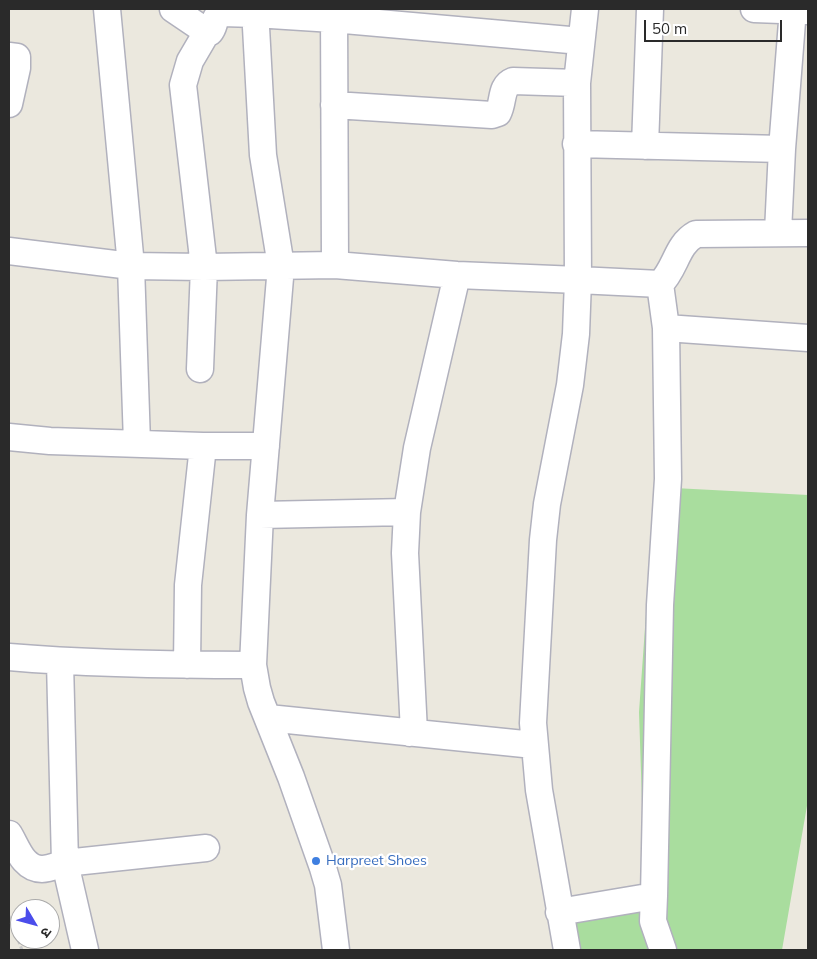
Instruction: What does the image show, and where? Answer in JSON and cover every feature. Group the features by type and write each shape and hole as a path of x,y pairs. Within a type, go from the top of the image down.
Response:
{"street":[{"path":"107,9 131,266 137,443"},
{"path":"173,9 207,32"},
{"path":"567,950 539,790 533,723 543,540 547,504 570,385 576,334 578,280 577,83 585,9"},
{"path":"646,146 650,9"},
{"path":"754,9 798,10 782,149 778,232"},
{"path":"255,11 263,155 281,266 260,515 253,665 256,688 328,885 336,950"},
{"path":"200,369 204,267 183,84 190,61 207,32 213,29 214,20 217,16 222,13 255,11 333,14 581,41"},
{"path":"333,14 335,265"},
{"path":"9,56 18,57 9,104"},
{"path":"334,106 492,115 498,113 501,108 504,87 513,81 577,83"},
{"path":"576,144 782,149"},
{"path":"663,950 653,920 660,605 668,479 666,328 660,284 671,271 678,251 688,238 696,234 808,233"},
{"path":"9,251 131,266 335,265 457,275 660,284"},
{"path":"410,733 414,732 405,553 407,512 417,448 457,275"},
{"path":"666,328 808,338"},
{"path":"9,437 202,446 266,446"},
{"path":"187,665 188,585 202,446"},
{"path":"260,515 407,512"},
{"path":"9,658 60,662 253,665"},
{"path":"60,662 65,863 85,950"},
{"path":"268,718 534,745"},
{"path":"9,834 23,859 32,867 42,869 65,863 206,848"},
{"path":"559,912 654,896"}],"path":[{"path":"9,916 22,950"}],"green space":[{"path":"655,487 808,495 808,800 782,950 581,950 573,911 645,894 639,712"}],"place":[{"name":"Harpreet Shoes","path":"316,861"}]}
